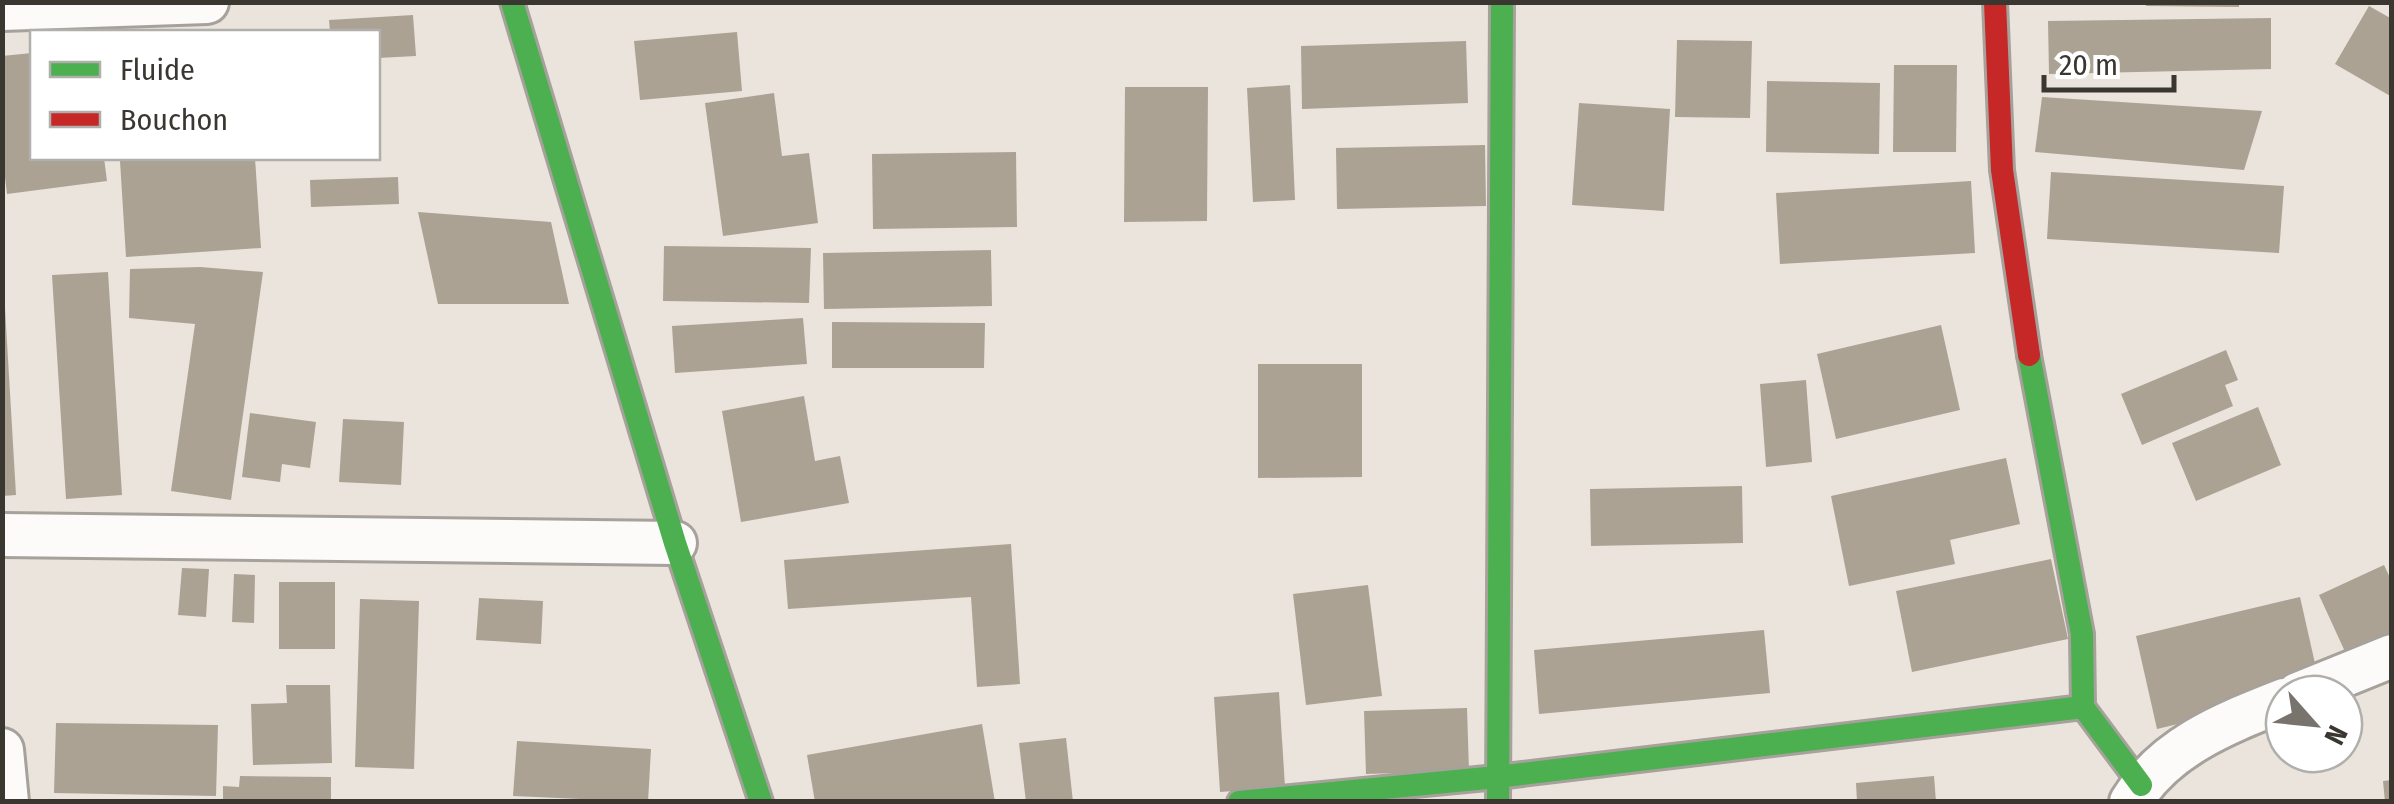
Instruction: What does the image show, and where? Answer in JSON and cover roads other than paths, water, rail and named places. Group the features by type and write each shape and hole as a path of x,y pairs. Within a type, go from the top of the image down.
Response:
{"street":[{"path":"23,7 207,2"},
{"path":"512,2 675,543 762,802"},
{"path":"1498,802 1502,2"},
{"path":"1995,2 2002,170 2023,324 2082,634 2083,707 2136,793 2176,751 2264,708"},
{"path":"2,535 675,543"},
{"path":"2347,674 2392,656"},
{"path":"1239,802 1497,778 2083,707"},
{"path":"2,750 6,802"}]}
